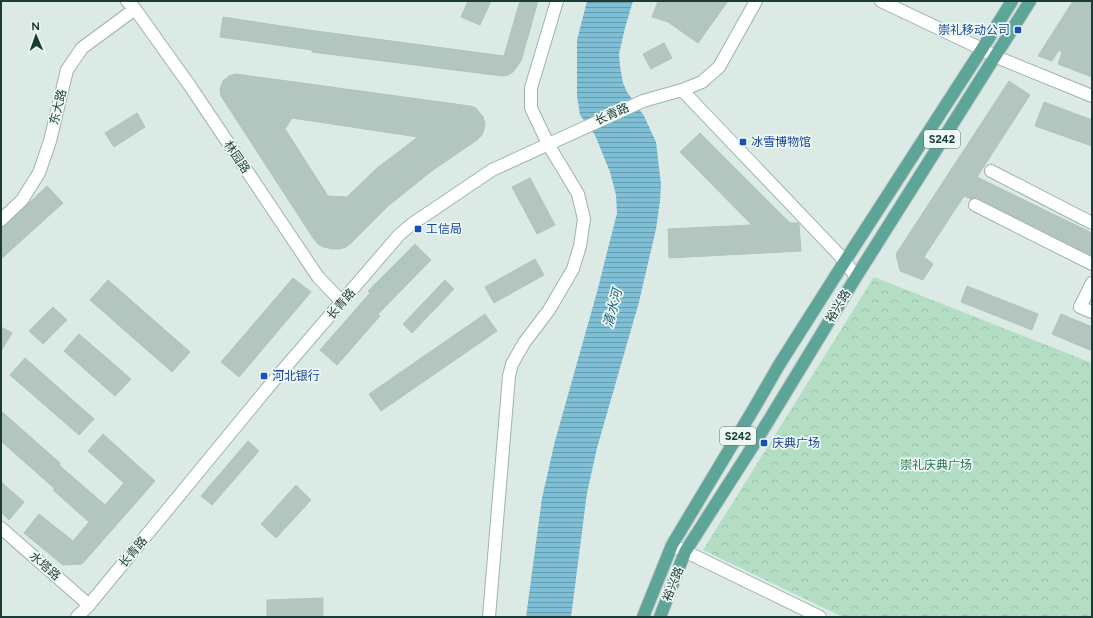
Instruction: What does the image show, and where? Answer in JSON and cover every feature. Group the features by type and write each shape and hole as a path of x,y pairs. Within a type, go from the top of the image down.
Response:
{"main road":[{"name":"裕兴路","path":"643,617 672,545 754,410 779,365 844,261 1012,1"},
{"name":"裕兴路","path":"660,617 685,552 758,438 856,277 1030,1"}],"street":[{"path":"489,617 509,376 512,364 524,343 549,310 574,269 580,246 584,219 578,194 548,144 531,108 531,88 557,1"},
{"name":"长青路","path":"77,617 89,605 270,385 399,235 412,224 492,170 643,101 682,90 702,82 719,67 756,1"},
{"path":"887,2 994,56 1092,96"},
{"name":"东大路","path":"1,220 22,200 39,174 50,141 67,70 82,48 131,5"},
{"name":"林园路","path":"131,5 190,86 318,277 342,302"},
{"path":"682,90 844,261 856,277"},
{"path":"991,171 1092,223"},
{"path":"975,205 1092,264"},
{"path":"1092,283 1080,307 1092,312"},
{"name":"水塔路","path":"1,528 89,605"},
{"path":"672,545 820,617"}],"green space":[{"name":"崇礼庆典广场","path":"874,277 1092,363 1092,617 843,617 703,550"}],"water":[{"name":"清水河","path":"587,1 633,1 619,54 620,66 623,83 627,92 644,116 656,142 661,184 660,201 656,229 639,302 597,448 587,493 571,617 526,617 542,498 555,441 597,292 617,213 616,195 610,172 595,135 580,115 577,96 577,40"}],"building":[{"path":"468,1 491,1 480,25 461,17"},
{"path":"520,1 538,1 521,61 513,72 502,76 312,52 312,50 220,37 223,17 504,56"},
{"path":"658,1 728,1 698,43 668,22 652,17"},
{"path":"1073,1 1092,1 1092,77 1058,64 1062,52 1059,50 1052,61 1038,56"},
{"path":"664,43 672,58 651,69 643,54"},
{"path":"236,74 470,106 476,108 483,117 485,123 484,129 482,135 477,140 433,170 388,206 346,247 332,249 318,244 313,238 221,96 220,89 223,81 229,76","holes":["292,118 418,137 377,168 347,197 328,196 285,129"]},
{"path":"1009,81 1030,95 977,177 1092,233 1092,256 978,198 971,199 964,196 924,257 933,264 923,280 900,271 896,254"},
{"path":"1044,102 1092,120 1092,146 1035,126"},
{"path":"137,113 145,127 114,147 105,133"},
{"path":"700,133 790,223 799,224 801,251 669,258 668,229 752,225 680,152"},
{"path":"530,178 555,225 537,234 512,187"},
{"path":"47,186 63,203 1,259 1,228"},
{"path":"415,244 431,260 378,314 380,316 337,365 320,350 370,293 368,291"},
{"path":"535,259 544,275 494,303 485,287"},
{"path":"293,278 311,292 239,377 221,362"},
{"path":"108,280 190,352 172,372 90,300"},
{"path":"445,280 454,289 412,333 403,324"},
{"path":"967,286 1038,314 1032,330 961,302"},
{"path":"53,307 67,320 43,344 29,331"},
{"path":"485,314 497,331 381,411 369,394"},
{"path":"1061,314 1092,327 1092,351 1052,334"},
{"path":"1,327 12,333 1,351"},
{"path":"79,334 131,379 115,396 64,351"},
{"path":"25,358 94,419 79,435 10,375"},
{"path":"1,411 105,505 124,483 88,451 103,434 155,481 82,564 63,565 24,533 39,514 73,541 89,522 53,490 55,489 1,441"},
{"path":"248,441 259,451 212,505 201,496"},
{"path":"1,482 24,502 9,520 1,512"},
{"path":"296,485 311,500 276,538 261,524"},
{"path":"323,598 323,617 267,617 267,600"}],"place":[{"name":"崇礼移动公司","path":"1018,30"},
{"name":"冰雪博物馆","path":"743,142"},
{"name":"工信局","path":"418,229"},
{"name":"河北银行","path":"264,376"},
{"name":"庆典广场","path":"764,443"}]}
